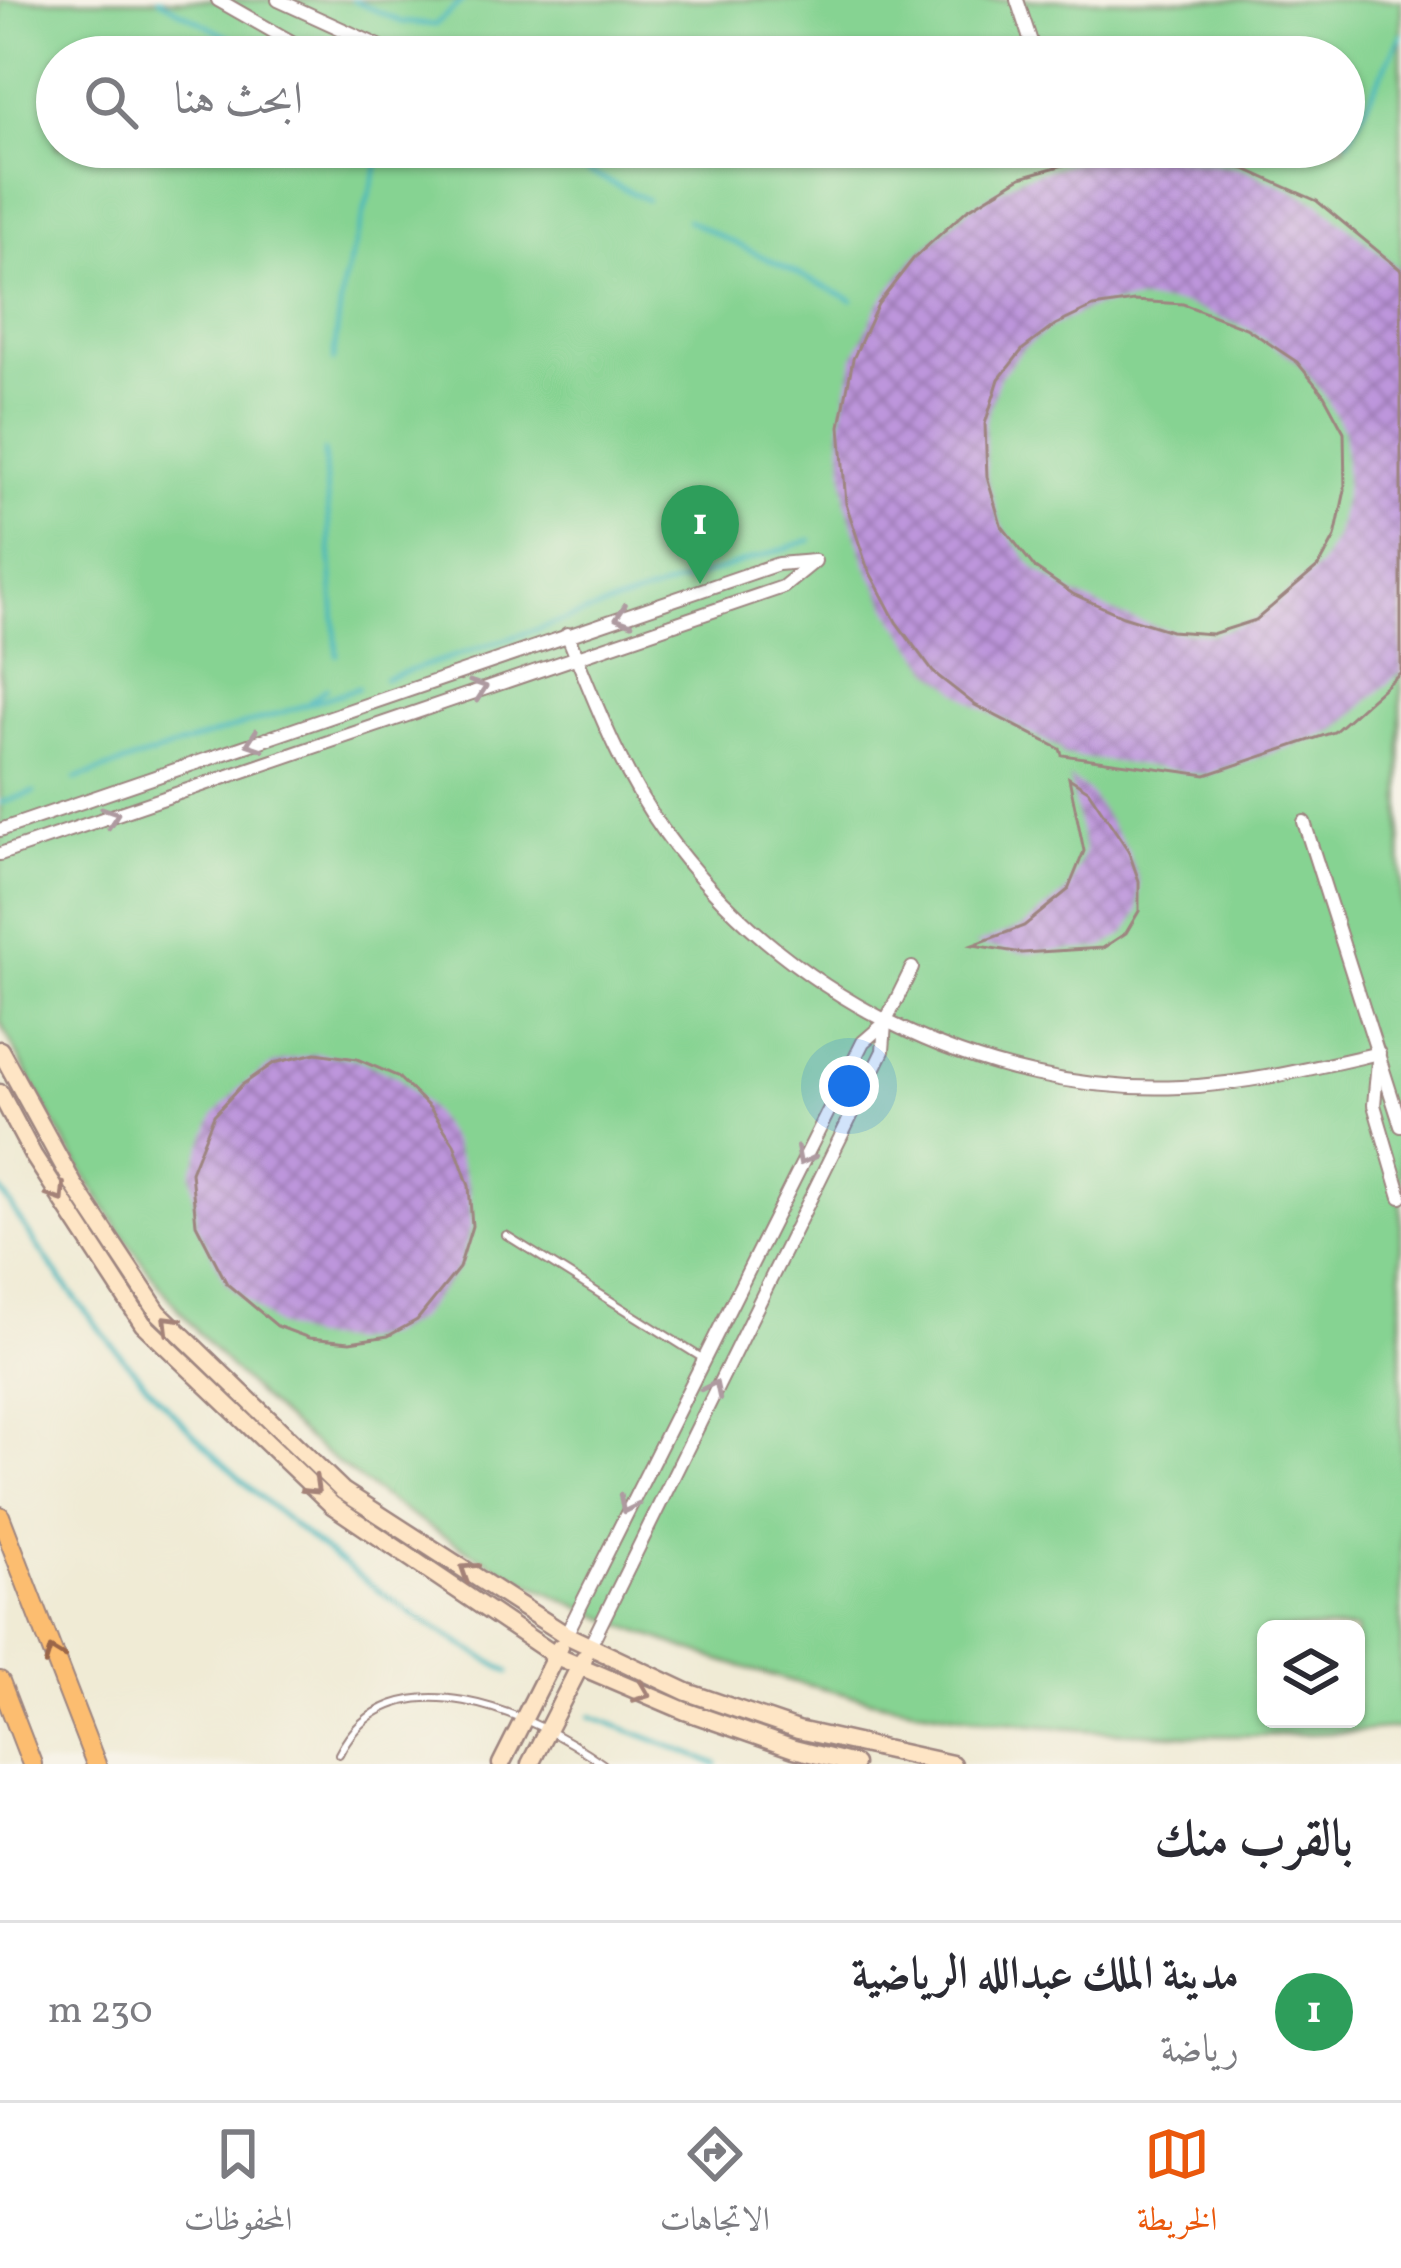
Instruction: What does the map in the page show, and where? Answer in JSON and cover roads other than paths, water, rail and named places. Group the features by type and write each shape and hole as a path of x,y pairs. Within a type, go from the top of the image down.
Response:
{"main road":[{"path":"0,1050 74,1185 158,1312 343,1491 566,1635 687,1692 799,1730 952,1764"},
{"path":"0,1093 33,1155 143,1324 332,1505 556,1656 772,1742 854,1764"},
{"path":"0,1516 96,1764"},
{"path":"501,1764 566,1635"},
{"path":"530,1764 590,1646"},
{"path":"0,1681 32,1764"}],"street":[{"path":"218,0 281,36"},
{"path":"278,0 357,36"},
{"path":"1018,0 1029,36"},
{"path":"0,830 778,564 815,561 783,586 0,854"},
{"path":"567,634 629,775 662,830 754,931 885,1023 949,1052 1022,1071 1178,1088 1253,1081 1379,1053"},
{"path":"1304,822 1401,1126"},
{"path":"590,1646 883,1051 885,1023 912,968"},
{"path":"566,1635 862,1042 885,1023"},
{"path":"1379,1053 1374,1105 1401,1197"}],"lane":[{"path":"506,1234 702,1358"},
{"path":"339,1754 352,1727 375,1710 409,1700 451,1698 491,1705 603,1764"}],"waterway":[{"path":"159,0 227,36"},
{"path":"353,0 401,22 435,25 463,0"},
{"path":"1365,107 1401,35"},
{"path":"333,361 343,285 377,168"},
{"path":"581,168 647,200"},
{"path":"687,220 852,300"},
{"path":"324,451 337,655"},
{"path":"384,679 811,540"},
{"path":"308,703 327,688"},
{"path":"75,779 358,688"},
{"path":"0,803 34,792"},
{"path":"0,1189 103,1334 223,1463 359,1576 509,1672"},
{"path":"591,1716 717,1764"}],"place":[{"name":"مدينة الملك عبدالله الرياضية","path":"700,584"}]}
